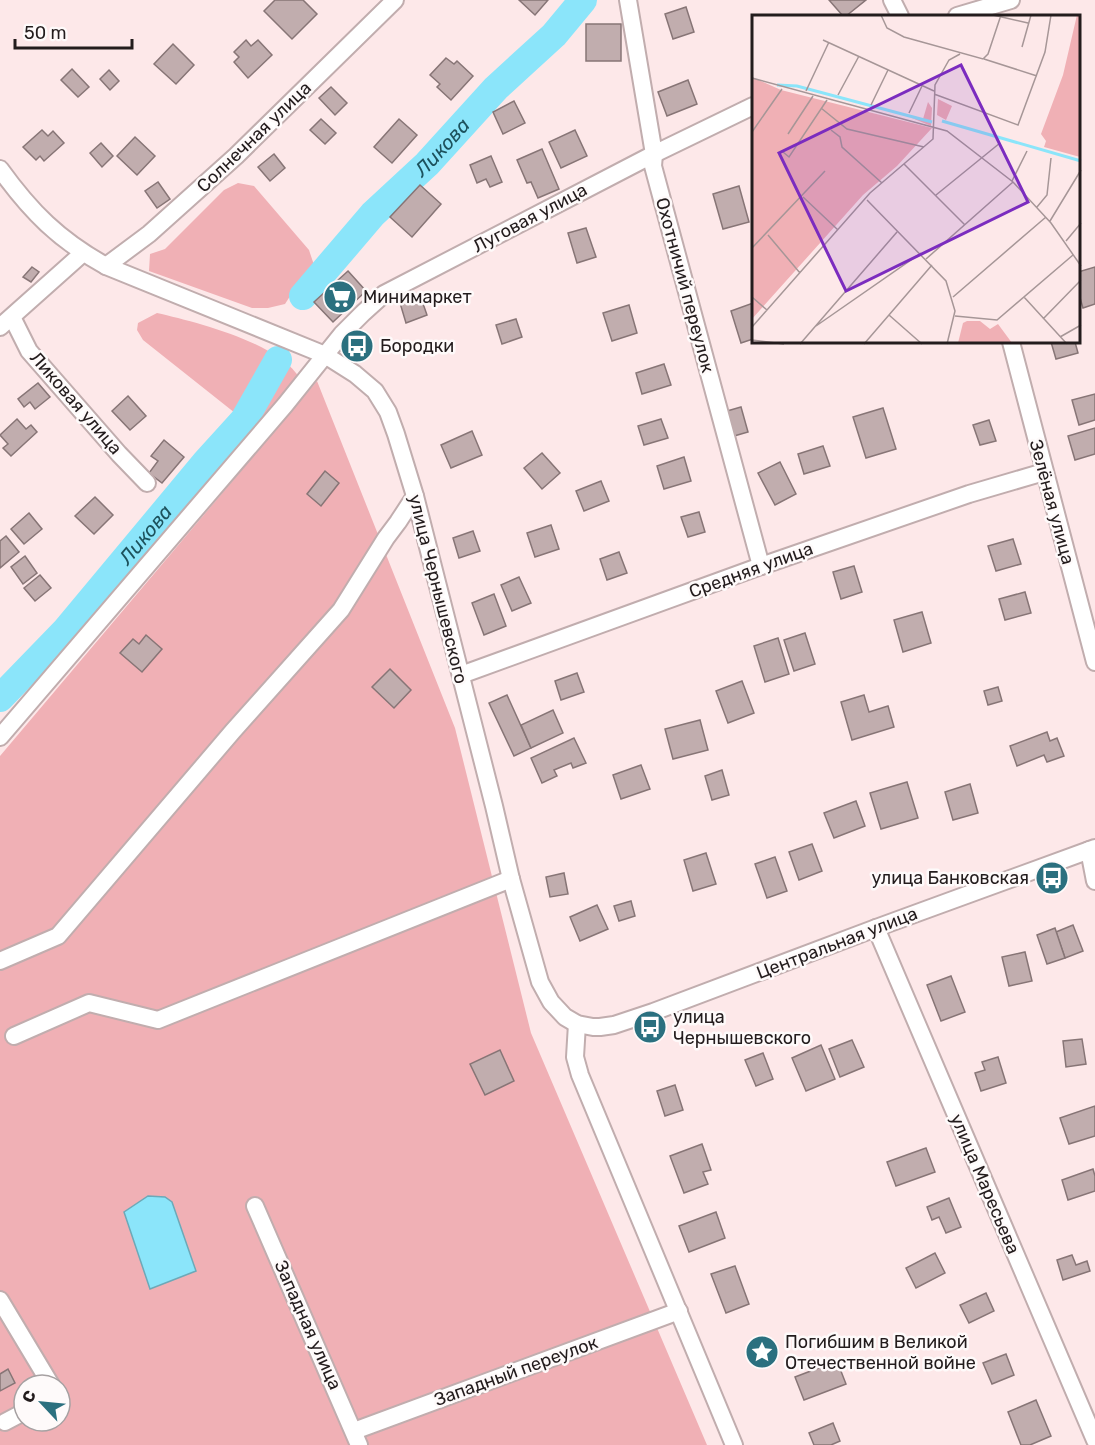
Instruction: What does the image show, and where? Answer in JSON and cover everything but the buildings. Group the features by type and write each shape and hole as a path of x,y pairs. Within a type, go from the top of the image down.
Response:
{"street":[{"name":"Солнечная улица","path":"106,266 149,234 236,156 395,0"},
{"name":"Охотничий переулок","path":"628,0 654,154 653,166 761,566"},
{"path":"892,0 900,15"},
{"path":"960,15 1011,0"},
{"name":"Луговая улица","path":"0,737 285,405 342,334 384,294 654,154 752,106"},
{"path":"0,169 20,196 51,228 85,254 6,322"},
{"name":"улица Чернышевского","path":"85,254 106,266 325,355 375,391 388,412 415,496 511,879 540,982 551,1002 565,1017 577,1023"},
{"name":"Ликовая улица","path":"6,322 119,454 147,483"},
{"name":"Зелёная улица","path":"1012,344 1095,662"},
{"name":"Средняя улица","path":"461,675 761,566 969,494 1044,472"},
{"path":"0,961 58,936 233,731 341,610 415,496"},
{"path":"1092,849 1095,881"},
{"name":"Центральная улица","path":"577,1023 593,1027 614,1025 653,1012 1092,849"},
{"path":"14,1036 89,1003 158,1020 511,879"},
{"name":"улица Маресьева","path":"876,928 1095,1440"},
{"path":"577,1023 575,1057 580,1075 734,1445"},
{"name":"Западная улица","path":"255,1206 357,1438"},
{"path":"0,1300 44,1373"},
{"name":"Западный переулок","path":"357,1438 679,1311"},
{"path":"5,1422 12,1418"}],"shaded area":[{"path":"238,183 254,186 309,250 314,265 309,281 294,290 285,304 268,308 252,308 149,271 150,254 165,249 224,190"},
{"path":"157,313 214,328 256,345 290,366 300,379 271,407 216,470 205,479 192,483 186,479 189,473 228,426 235,413 143,340 137,330 138,323"},
{"path":"317,381 455,728 531,1033 707,1445 0,1445 0,756"}],"water":[{"path":"148,1196 165,1197 172,1202 196,1271 150,1289 124,1212"}],"waterway":[{"name":"Ликова","path":"303,296 373,214 427,164 496,88 554,35 583,0"},
{"name":"Ликова","path":"0,698 66,630 205,463 244,420 278,360"}],"place":[{"name":"Минимаркет","path":"340,297"},
{"name":"Бородки","path":"357,346"},
{"name":"улица Банковская","path":"1052,878"},
{"name":"улица Чернышевского","path":"650,1027"},
{"name":"Погибшим в Великой Отечественной войне","path":"762,1352"}]}
